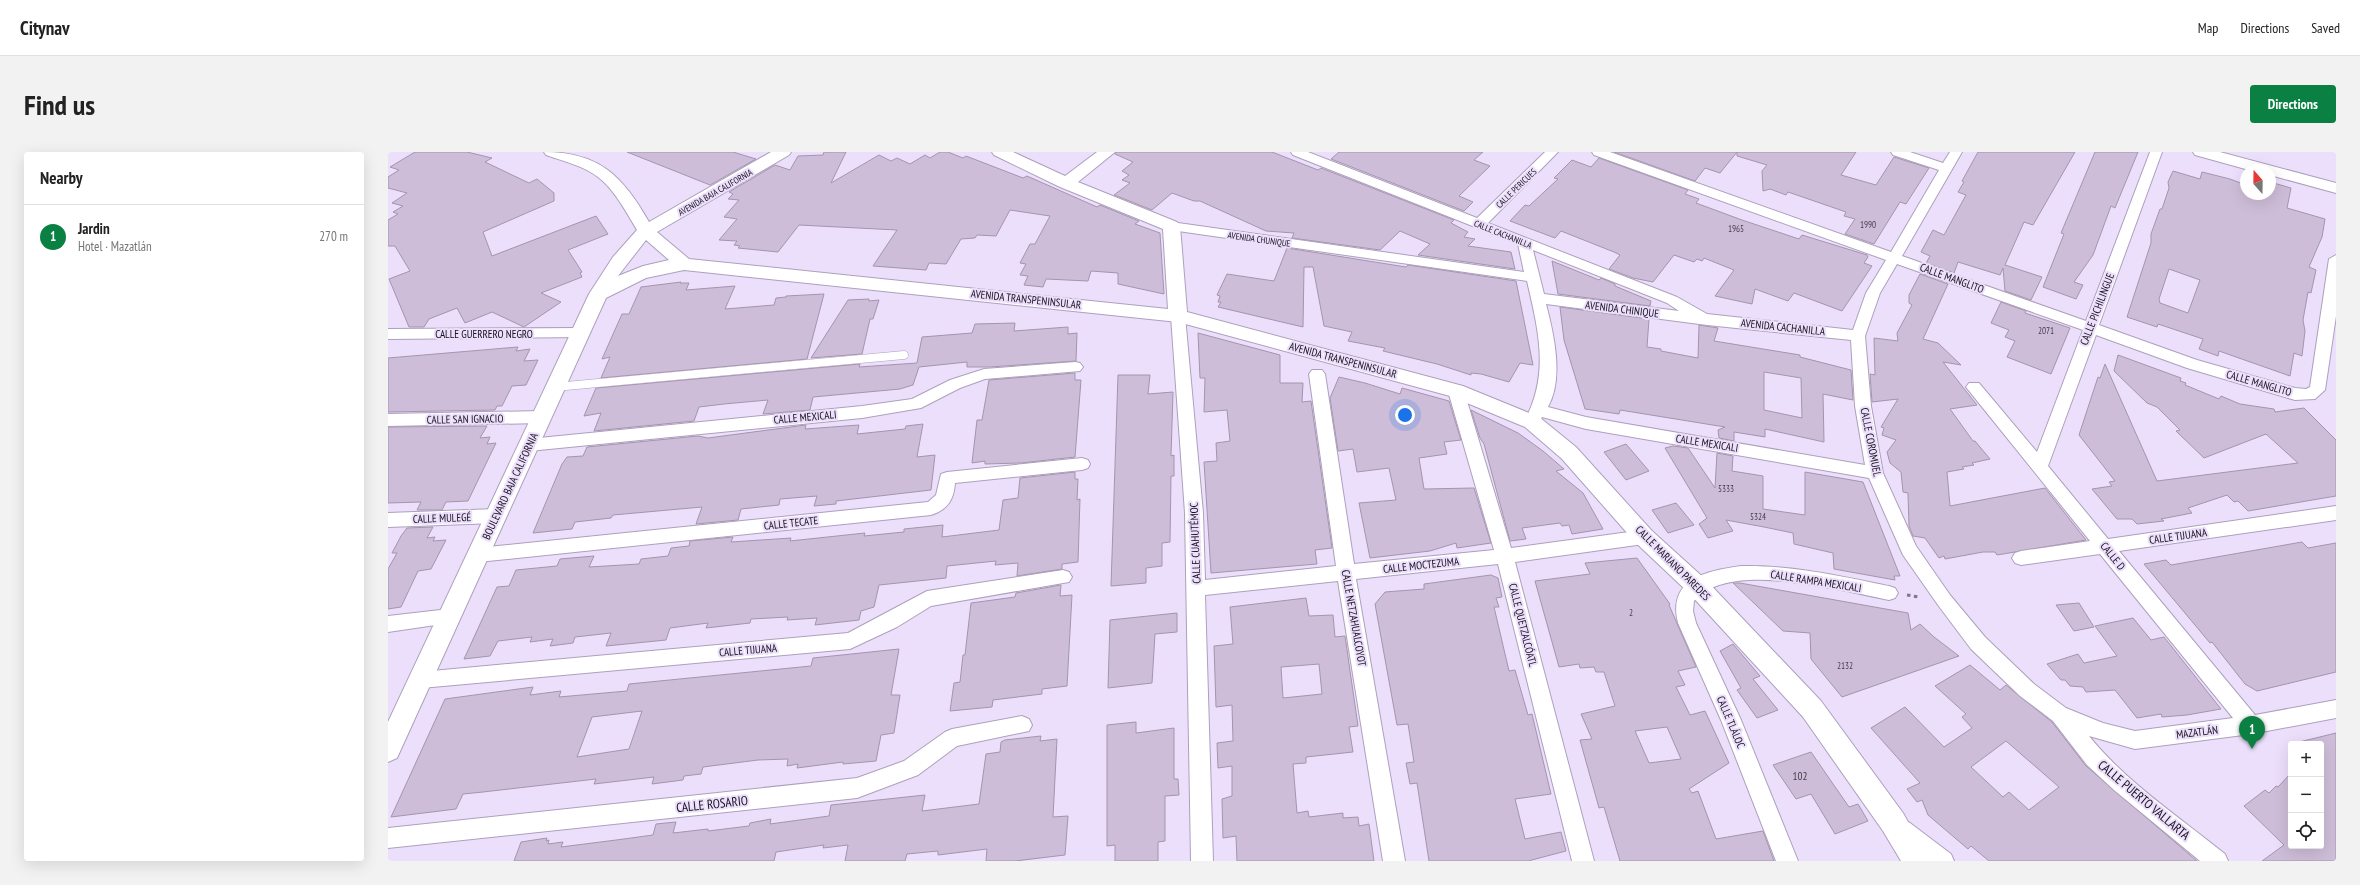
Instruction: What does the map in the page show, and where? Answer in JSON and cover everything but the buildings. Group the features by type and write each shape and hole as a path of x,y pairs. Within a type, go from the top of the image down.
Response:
{"main road":[{"path":"552,152 584,163 604,174 631,205 646,231 684,264"},
{"name":"AVENIDA BAJA CALIFORNIA","path":"646,231 783,152"},
{"name":"AVENIDA CHUNIQUE","path":"1000,152 1066,183 1171,226"},
{"path":"1066,183 1107,152"},
{"path":"2201,152 2246,164"},
{"path":"2276,172 2336,188"},
{"name":"CALLE CUAHUTÉMOC","path":"1171,226 1178,316"},
{"name":"BOULEVARD BAJA CALIFORNIA","path":"388,750 598,294 614,267 637,239 646,231"},
{"name":"AVENIDA TRANSPENINSULAR","path":"598,294 641,273 665,265 684,264 1178,316 1456,391 1536,416"},
{"name":"CALLE MARIANO PAREDES","path":"1536,416 1644,537 1697,586 1812,709 1893,822 1916,861"}],"street":[{"name":"CALLE CACHANILLA","path":"1297,152 1672,300 1707,320"},
{"name":"CALLE PERICUES","path":"1479,224 1552,152"},
{"name":"CALLE MANGLITO","path":"1598,152 1893,256 2192,364 2294,394 2309,394 2317,390 2324,353 2335,267"},
{"path":"1897,152 1947,168"},
{"name":"CALLE COROMUEL","path":"1956,152 1873,292 1858,336 1863,406 1875,473 1909,550 1944,600 1978,643 2000,665 2060,715"},
{"name":"CALLE PICHILINGUE","path":"2040,466 2090,327 2156,152"},
{"name":"AVENIDA CHUNIQUE","path":"1171,226 1531,277"},
{"path":"1525,243 1531,277 1537,298 1548,361 1548,387 1536,416"},
{"name":"AVENIDA CHINIQUE","path":"1537,298 1707,320"},
{"name":"CALLE CUAHUTÉMOC","path":"1178,316 1194,513 1202,861"},
{"name":"AVENIDA CACHANILLA","path":"1707,320 1858,336"},
{"name":"CALLE GUERRERO NEGRO","path":"388,334 580,333"},
{"name":"CALLE MEXICALI","path":"529,444 862,412 915,404 955,384 984,374 1074,367"},
{"name":"CALLE NETZAHUALCOYOT","path":"1317,374 1346,573 1394,861"},
{"name":"CALLE D","path":"1974,387 2251,725"},
{"name":"CALLE QUETZALCÓATL","path":"1456,391 1505,556 1583,861"},
{"name":"CALLE MEXICALI","path":"1536,416 1586,423 1875,473"},
{"name":"CALLE SAN IGNACIO","path":"388,420 542,417"},
{"name":"CALLE TECATE","path":"478,555 931,508 942,503 946,496 947,478 1082,464"},
{"name":"CALLE TIJUANA","path":"2021,558 2336,513"},
{"name":"CALLE MULEGÉ","path":"388,520 496,516"},
{"name":"CALLE MOCTEZUMA","path":"1196,588 1505,556 1644,537"},
{"name":"CALLE RAMPA MEXICALI","path":"1697,586 1720,577 1764,572 1890,593"},
{"name":"CALLE TIJUANA","path":"421,680 850,641 890,621 927,599 1063,577"},
{"name":"CALLE TLÁLOC","path":"1697,586 1685,598 1684,611 1687,623 1731,720 1787,861"},
{"path":"388,624 450,617"},
{"name":"MAZATLÁN","path":"2060,715 2102,732 2135,740 2251,725 2336,709"},
{"name":"CALLE PUERTO VALLARTA","path":"2060,715 2094,758 2120,783 2217,861"},
{"name":"CALLE ROSARIO","path":"388,838 857,788 911,768 952,738 1022,725"},
{"path":"1893,822 1943,861"}],"lane":[{"path":"556,387 904,355"}],"path":[{"path":"1890,593 1944,600"}],"place":[{"name":"Jardin","path":"2252,749"}]}
